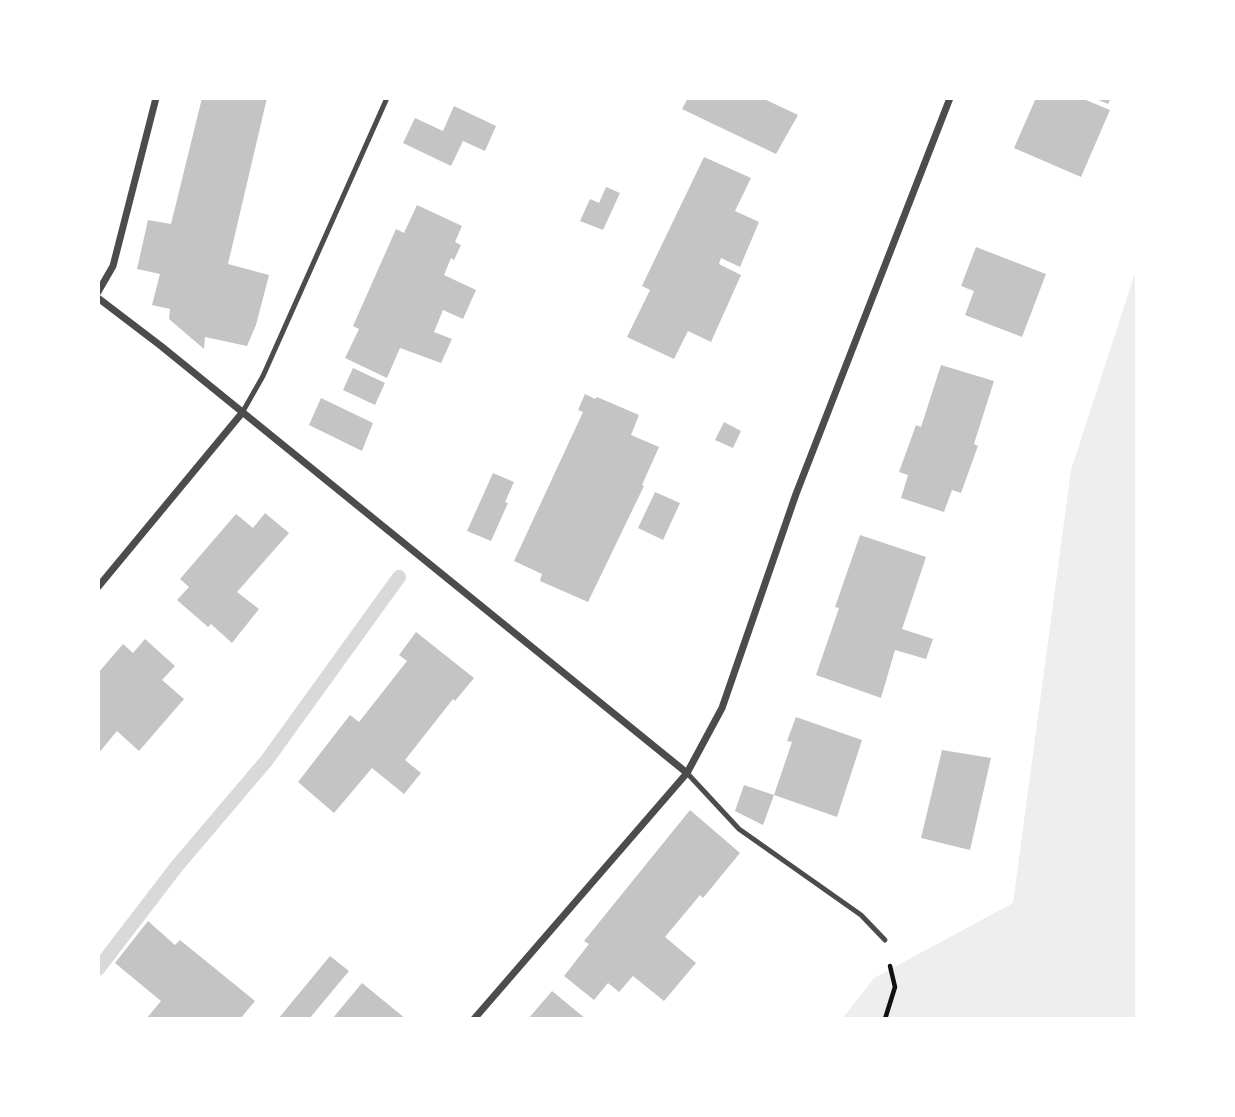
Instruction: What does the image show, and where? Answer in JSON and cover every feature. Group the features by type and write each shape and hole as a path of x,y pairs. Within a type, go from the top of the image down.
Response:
{"street":[{"path":"98,292 113,266 156,98"},
{"path":"474,1019 687,773 722,708 796,494 950,98"},
{"path":"98,298 161,346 687,773"},
{"path":"98,587 242,413"}],"lane":[{"path":"242,413 263,376 387,98"},
{"path":"687,773 739,829 861,915 885,940"}],"path":[{"path":"885,940 895,987 885,1019"}],"shaded area":[{"path":"1137,267 1137,1019 842,1019 874,978 1013,903 1071,470"}],"building":[{"path":"202,98 267,98 228,264 269,275 256,325 247,346 205,337 204,349 169,319 170,309 152,305 160,274 137,269 148,220 171,224"},
{"path":"688,98 762,98 798,115 776,154 682,109"},
{"path":"1036,98 1081,98 1110,110 1081,177 1014,148"},
{"path":"1094,98 1111,98 1108,104"},
{"path":"454,106 496,126 485,151 463,141 451,166 403,143 415,118 443,131"},
{"path":"704,157 751,178 735,211 759,222 740,267 721,258 719,264 741,275 711,342 688,331 674,359 627,337 650,290 642,286"},
{"path":"606,187 620,193 603,230 580,221 590,199 599,203"},
{"path":"417,205 462,226 455,242 461,245 454,260 451,258 444,275 476,290 463,319 443,310 434,332 452,339 441,363 400,348 387,378 345,358 359,329 353,326 396,229 404,233"},
{"path":"976,247 1046,274 1022,337 965,315 974,291 961,286"},
{"path":"941,365 994,381 974,444 978,446 961,493 952,490 944,512 901,498 908,475 899,472 916,425 921,427"},
{"path":"353,368 385,383 375,405 343,390"},
{"path":"585,394 639,415 631,435 659,447 642,485 644,486 588,602 540,581 542,574 514,561 583,412 578,410"},
{"path":"321,398 373,423 362,451 309,425"},
{"path":"724,422 741,431 733,448 715,440"},
{"path":"493,473 514,482 491,541 467,531"},
{"path":"655,492 680,503 663,540 638,528"},
{"path":"265,513 289,533 237,592 259,609 232,643 211,624 208,627 177,600 189,587 180,579 236,514 253,528"},
{"path":"860,535 926,557 902,629 933,639 926,659 895,650 881,698 816,675 839,608 835,607"},
{"path":"416,632 474,678 455,701 453,699 405,760 421,773 404,794 372,768 334,813 298,782 350,715 359,722 407,661 399,655"},
{"path":"145,639 175,666 162,680 184,699 139,751 117,731 98,754 98,673 123,644 133,653"},
{"path":"796,717 862,740 837,817 774,795 792,742 787,741"},
{"path":"942,750 991,758 970,850 921,838"},
{"path":"744,785 774,795 763,825 735,811"},
{"path":"690,810 740,853 703,898 700,895 665,937 696,963 664,1001 633,976 619,992 608,983 594,1000 564,976 589,944 584,941"},
{"path":"148,921 175,945 180,940 255,1001 240,1019 146,1019 161,1001 115,963"},
{"path":"330,956 349,971 309,1019 278,1019"},
{"path":"362,983 406,1019 332,1019"},
{"path":"552,991 586,1019 528,1019"}],"waterway":[{"path":"98,969 177,866 267,760 399,577"}]}
